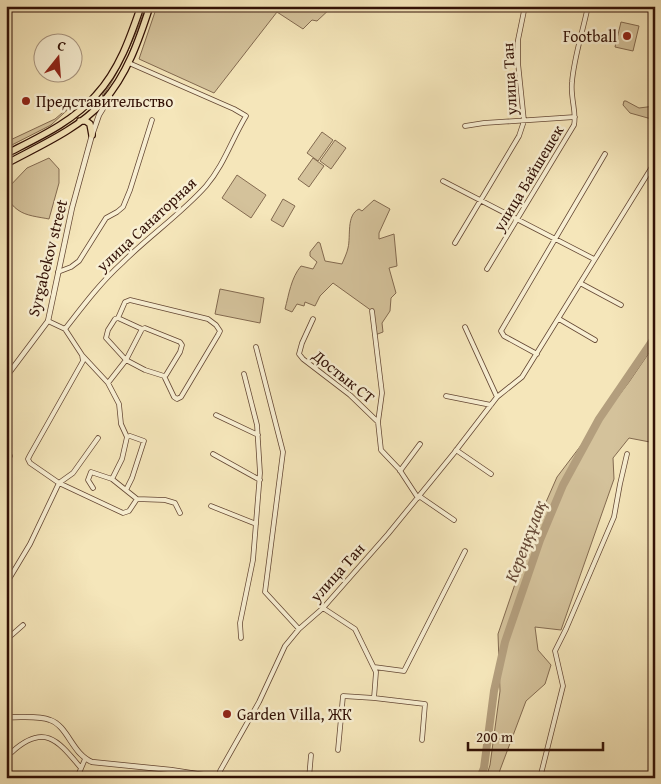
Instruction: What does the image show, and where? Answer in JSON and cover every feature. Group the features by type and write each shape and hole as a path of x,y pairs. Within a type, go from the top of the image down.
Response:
{"main road":[{"path":"6,154 66,120 87,104 103,87 124,52 141,6"},
{"path":"6,164 46,143 80,121 104,100 129,63 150,6"},
{"path":"80,121 86,121 90,124 92,135"}],"street":[{"name":"улица Тан","path":"456,243 519,136 524,121 518,63 518,40 524,6"},
{"name":"улица Байшешек","path":"487,270 574,125 575,117 571,95 572,80 588,6"},
{"name":"улица Санаторная","path":"65,329 98,286 122,262 178,214 207,185 218,170 246,116 129,63"},
{"name":"Syrgabekov street","path":"6,377 48,321 72,208 92,135 99,115 117,87 129,63"},
{"path":"465,126 575,117"},
{"name":"улица Санаторная","path":"58,272 71,267 79,261 106,218 123,207 152,120"},
{"path":"537,354 504,336 501,331 604,154"},
{"name":"улица Тан","path":"222,778 220,771 259,702 280,653 300,628 323,608 418,497 497,396 522,377 655,162"},
{"path":"443,181 594,259"},
{"path":"580,283 621,305"},
{"path":"130,300 208,319 220,331 181,397 176,399 164,376 145,370 126,360 106,338 108,330 115,319 118,318 125,302 130,300"},
{"name":"Достык СТ","path":"372,311 382,393 378,422 381,450 400,471 418,497"},
{"path":"118,318 142,329 145,328 180,342 182,345 180,352 164,376"},
{"path":"559,319 595,340"},
{"name":"Достык СТ","path":"313,320 299,354 350,395 378,422"},
{"path":"48,321 65,329 82,354 108,383 119,404 121,424 127,437 122,458 112,479"},
{"path":"466,327 497,396"},
{"path":"108,383 126,360 142,329"},
{"path":"256,347 283,452 265,592 300,628"},
{"path":"82,354 83,361 28,459 40,471 59,483 122,513 129,511 137,499"},
{"path":"241,638 240,623 253,560 260,480 258,435 244,374"},
{"path":"446,396 491,405"},
{"path":"216,415 258,435"},
{"path":"126,490 144,441 130,436 127,437"},
{"path":"6,584 30,544 59,483 73,473 98,438"},
{"path":"400,471 420,444"},
{"path":"456,450 491,474"},
{"path":"213,454 260,480"},
{"path":"540,778 563,686 555,651 614,517 627,454"},
{"path":"6,461 10,456"},
{"path":"93,488 88,480 92,472 112,479 137,499 165,500 174,504 180,513"},
{"path":"418,497 454,520"},
{"path":"211,506 256,524"},
{"path":"374,666 404,671 465,551"},
{"path":"323,608 355,629 376,672 374,698"},
{"path":"6,640 22,625"},
{"path":"338,750 343,696 425,704 422,740"},
{"path":"6,717 51,720 61,729 76,751 85,759 100,763 171,770 222,778"},
{"path":"12,752 22,743 36,737 48,737 62,746 81,768"},
{"path":"309,778 311,755"},
{"path":"77,778 85,759"},
{"path":"168,778 171,770"}],"shaded area":[{"path":"144,6 146,6 122,64 103,96 126,52"},
{"path":"157,6 333,6 317,21 312,20 303,29 277,12 214,93 139,59"},
{"name":"Football","path":"621,22 639,26 633,51 615,47"},
{"path":"76,101 51,125 6,148 6,142 55,119"},
{"path":"624,101 639,108 655,106 655,120 630,113 623,105"},
{"path":"322,132 333,140 318,161 307,153"},
{"path":"335,140 346,148 331,169 320,161"},
{"path":"49,158 59,169 59,183 49,219 29,215 18,210 6,199 6,190 27,168"},
{"path":"313,158 324,166 309,187 298,179"},
{"path":"237,175 266,195 251,218 222,198"},
{"path":"283,199 295,206 283,227 271,220"},
{"path":"374,200 390,209 379,233 379,239 394,234 397,266 389,268 396,293 391,298 390,311 382,323 383,332 375,335 372,311 333,283 320,296 315,306 305,302 304,306 297,304 292,312 285,309 291,286 301,266 313,269 317,262 310,256 310,252 318,242 320,243 325,261 342,264 348,248 352,216 359,209 362,211"},
{"path":"220,289 264,298 260,323 215,314"},
{"path":"655,344 655,443 629,438 613,458 614,479 561,630 535,627 538,650 551,665 545,684 526,701 497,778 486,778 490,765 500,691 498,634 532,534 557,477 629,382"}],"waterway":[{"name":"Кереңқұлақ","path":"480,778 484,768 494,691 505,642 540,540 563,485 599,419 655,337"}],"place":[{"name":"Football","path":"627,36"},
{"name":"Представительство","path":"26,101"},
{"name":"Garden Villa, ЖК","path":"227,714"}]}
